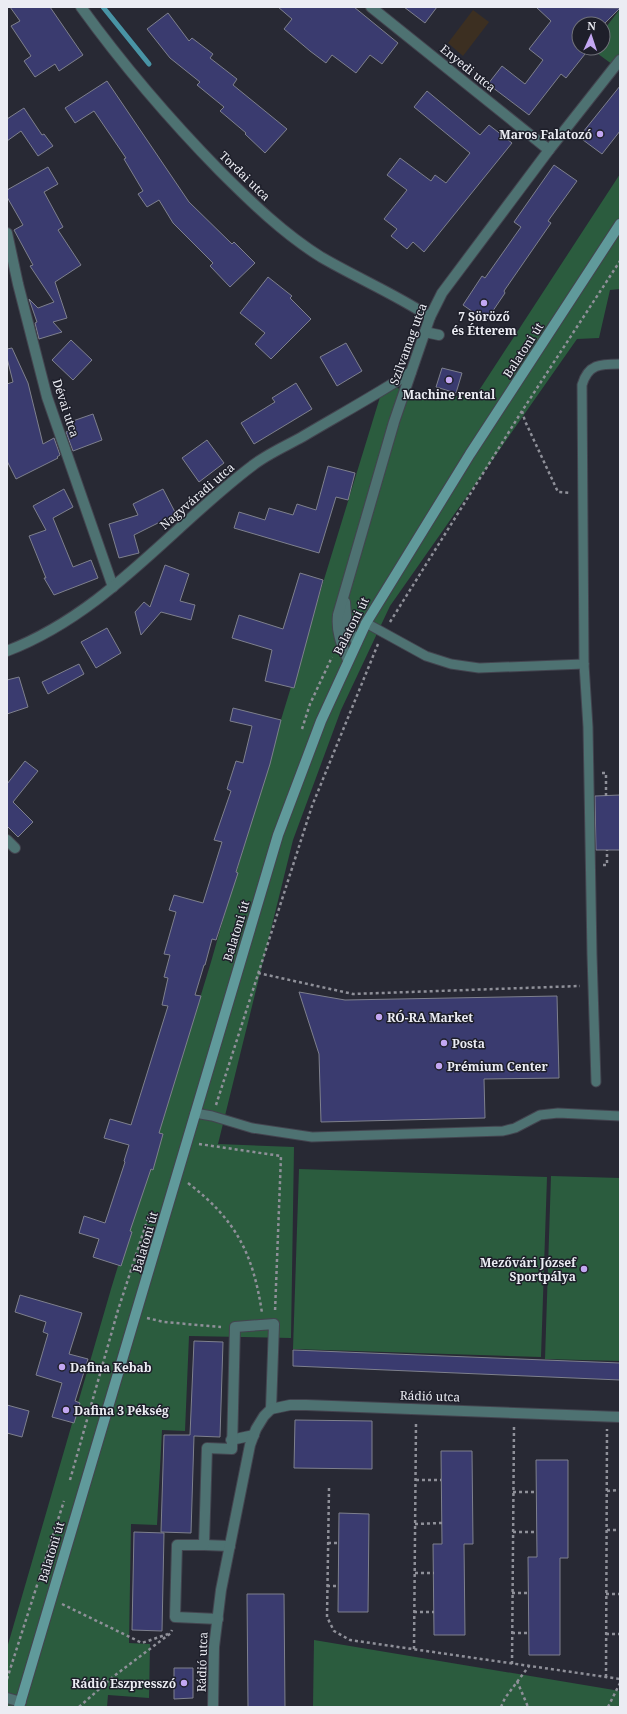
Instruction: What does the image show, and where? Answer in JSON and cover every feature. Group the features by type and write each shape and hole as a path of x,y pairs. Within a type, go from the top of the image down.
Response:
{"main road":[{"name":"Balatoni út","path":"20,1704 137,1316 195,1113 278,836 321,721 366,623 470,454 620,224"}],"street":[{"name":"Tordai utca","path":"81,7 147,91 201,151 248,199 292,236 321,257 430,317"},
{"name":"Enyedi utca","path":"371,7 548,150"},
{"name":"Szilvamag utca","path":"348,660 340,641 337,623 394,422 430,317 442,293 548,150 620,60"},
{"name":"Dévai utca","path":"7,233 18,284 47,397 113,587"},
{"path":"425,332 438,335"},
{"name":"Nagyváradi utca","path":"7,651 28,643 54,630 84,610 134,570 223,488 254,464 412,372"},
{"name":"Szilvamag utca","path":"344,594 347,627 357,642"},
{"path":"7,840 15,848"},
{"path":"204,1545 207,1448 232,1449 231,1440 235,1327 269,1325 271,1408"},
{"name":"Rádió utca","path":"213,1707 214,1647 241,1486 254,1435 264,1416 271,1408 286,1405 298,1405 620,1417"},
{"path":"231,1440 254,1435"},
{"path":"175,1617 177,1545 230,1546"},
{"name":"Rádió utca","path":"175,1617 218,1619"},
{"path":"7,1698 20,1704"}],"lane":[{"path":"596,1082 592,985 589,774 584,664 582,385 585,373 594,367 606,364 620,364"},
{"path":"366,623 426,656 451,664 479,668 584,664"},
{"path":"195,1113 212,1116 252,1128 312,1137 503,1131 515,1128 540,1115 558,1113 620,1116"}],"path":[{"path":"212,1116 312,806 383,633 522,411 620,262"},
{"path":"522,411 525,421 558,492 568,493 582,489"},
{"path":"258,973 353,994 592,985"},
{"path":"196,1143 281,1156 269,1325"},
{"path":"178,1175 208,1199 239,1237 256,1276 269,1325"},
{"path":"137,1316 164,1322 231,1328 235,1327"},
{"path":"414,1649 416,1416"},
{"path":"512,1664 514,1419"},
{"path":"606,1677 607,1423"},
{"path":"416,1480 441,1480"},
{"path":"328,1488 327,1617 334,1631 350,1640 620,1679"},
{"path":"607,1491 620,1490"},
{"path":"513,1492 537,1492"},
{"path":"415,1524 442,1523"},
{"path":"606,1530 620,1530"},
{"path":"513,1532 537,1532"},
{"path":"328,1543 338,1543"},
{"path":"415,1573 434,1573"},
{"path":"327,1586 338,1586"},
{"path":"512,1593 529,1593"},
{"path":"606,1594 620,1594"},
{"path":"51,1598 142,1643 171,1633"},
{"path":"414,1612 434,1612"},
{"path":"79,1707 114,1676 171,1633 175,1617"},
{"path":"512,1633 529,1633"},
{"path":"606,1634 620,1634"},
{"path":"501,1707 517,1681 529,1666"},
{"path":"517,1681 528,1707"},
{"path":"608,1707 620,1683"}],"shaded area":[{"path":"473,10 489,22 463,56 448,43"}],"green space":[{"path":"620,9 620,70 601,56 611,56 611,21"},
{"path":"620,174 620,289 610,290 599,338 577,339 390,606 341,710 293,840 218,1144 294,1147 291,1338 189,1336 185,1431 162,1430 157,1525 131,1524 129,1643 150,1644 149,1698 108,1695 107,1707 7,1707 7,1648 111,1289 211,962 268,762 384,384 430,398 476,395"},
{"path":"299,1169 547,1177 541,1357 293,1349"},
{"name":"Mezővári József Sportpálya","path":"551,1176 620,1178 620,1361 545,1359"},
{"path":"314,1640 620,1691 620,1707 313,1707"}],"building":[{"path":"10,7 50,7 83,55 59,71 55,64 35,77 24,61 31,56 11,26 20,21"},
{"path":"278,7 354,7 398,43 382,64 370,55 356,73 332,55 326,63 284,29 292,19"},
{"path":"404,7 437,7 425,23"},
{"path":"536,7 620,8 611,17 571,16 571,56 583,56 566,78 561,74 529,115 488,84 502,66 525,84 543,60 529,49 551,21"},
{"path":"168,13 189,41 192,38 213,54 210,58 237,79 233,85 287,129 265,153 245,134 246,133 220,111 224,107 197,85 200,82 170,58 147,29"},
{"path":"107,81 189,202 232,244 234,242 255,263 230,287 210,266 213,263 173,223 159,200 147,207 138,194 143,191 124,159 126,158 94,111 75,123 65,108"},
{"name":"Maros Falatozó","path":"620,86 620,131 602,154 579,137"},
{"path":"427,91 480,135 489,125 512,143 424,252 413,242 407,249 391,236 397,229 384,219 407,190 387,175 400,158 431,181 435,175 446,183 470,153 414,107"},
{"path":"24,108 42,135 44,134 53,146 38,156 21,131 7,141 7,119"},
{"path":"554,165 577,181 548,221 551,223 504,291 505,293 486,321 463,305 482,276 485,278 521,227 514,222"},
{"path":"48,167 58,184 44,192 63,227 58,230 81,265 55,282 67,318 53,322 62,332 39,339 35,323 37,322 29,299 38,308 54,302 30,266 33,265 14,230 23,225 7,197 7,190"},
{"path":"268,277 292,296 290,298 311,319 271,359 255,344 265,333 240,313"},
{"path":"71,340 92,360 73,380 52,360"},
{"path":"346,343 362,371 337,386 320,357"},
{"path":"12,348 28,383 43,444 54,438 60,455 57,457 58,458 16,479 7,461 7,384 13,382 7,358 7,349"},
{"name":"Machine rental","path":"442,368 462,373 456,393 436,387"},
{"path":"296,383 312,409 254,444 241,423 275,402 272,398"},
{"path":"93,414 102,440 73,451 66,432 70,430 67,423"},
{"path":"207,440 224,463 199,482 182,458"},
{"path":"328,466 355,473 348,500 336,497 319,553 234,528 239,512 265,520 269,508 293,515 297,504 316,510"},
{"path":"64,489 73,507 53,518 73,567 91,560 98,578 54,595 44,578 46,578 29,536 46,530 33,506"},
{"path":"163,489 176,514 134,535 139,553 119,558 109,524 138,515 133,504"},
{"path":"165,565 189,574 180,601 195,605 191,620 161,612 141,635 135,612 144,602 150,607"},
{"path":"300,573 323,580 294,688 265,681 272,650 232,638 239,615 283,629"},
{"path":"107,628 121,653 96,668 81,642"},
{"path":"79,664 84,674 48,694 42,682"},
{"path":"19,677 28,707 7,714 7,680"},
{"path":"233,708 281,720 270,764 236,872 238,873 216,940 212,939 195,995 201,996 159,1133 163,1134 153,1170 151,1169 130,1231 132,1232 121,1266 93,1257 99,1239 79,1233 84,1216 105,1223 125,1162 124,1161 129,1145 104,1138 110,1119 131,1125 168,1006 162,1005 168,978 164,977 170,955 164,954 176,912 169,910 174,895 203,903 222,842 214,840 231,791 227,789 236,761 243,763 252,726 230,721"},
{"path":"25,761 38,771 13,802 33,822 18,837 7,826 7,784"},
{"path":"620,795 620,850 596,850 595,796"},
{"name":"Prémium Center","path":"299,992 345,1000 557,996 559,1078 484,1079 485,1118 321,1122 319,1054"},
{"path":"20,1295 82,1313 69,1354 88,1359 75,1401 80,1403 74,1423 52,1417 62,1383 36,1375 48,1334 43,1332 46,1322 15,1312"},
{"path":"194,1341 223,1342 220,1437 194,1436 191,1533 161,1532 164,1435 190,1435"},
{"path":"293,1350 620,1363 620,1380 293,1366"},
{"path":"7,1405 29,1411 22,1437 7,1433"},
{"path":"295,1420 372,1421 372,1469 294,1468"},
{"path":"441,1451 472,1451 473,1544 464,1544 465,1635 434,1635 433,1544 442,1544"},
{"path":"536,1460 568,1460 568,1558 560,1558 560,1655 529,1655 528,1557 537,1557"},
{"path":"339,1513 369,1514 368,1612 338,1612"},
{"path":"134,1532 164,1533 162,1631 132,1630"},
{"path":"247,1594 284,1594 285,1707 248,1707"},
{"name":"Rádió Eszpresszó","path":"174,1668 193,1668 193,1698 174,1699"}],"waterway":[{"path":"103,7 149,64"}],"place":[{"name":"Maros Falatozó","path":"600,134"},
{"name":"7 Söröző és Étterem","path":"484,303"},
{"name":"Machine rental","path":"449,380"},
{"name":"RÓ-RA Market","path":"379,1017"},
{"name":"Posta","path":"444,1043"},
{"name":"Prémium Center","path":"439,1066"},
{"name":"Mezővári József Sportpálya","path":"584,1269"},
{"name":"Dafina Kebab","path":"62,1367"},
{"name":"Dafina 3 Pékség","path":"66,1410"},
{"name":"Rádió Eszpresszó","path":"184,1683"}]}
